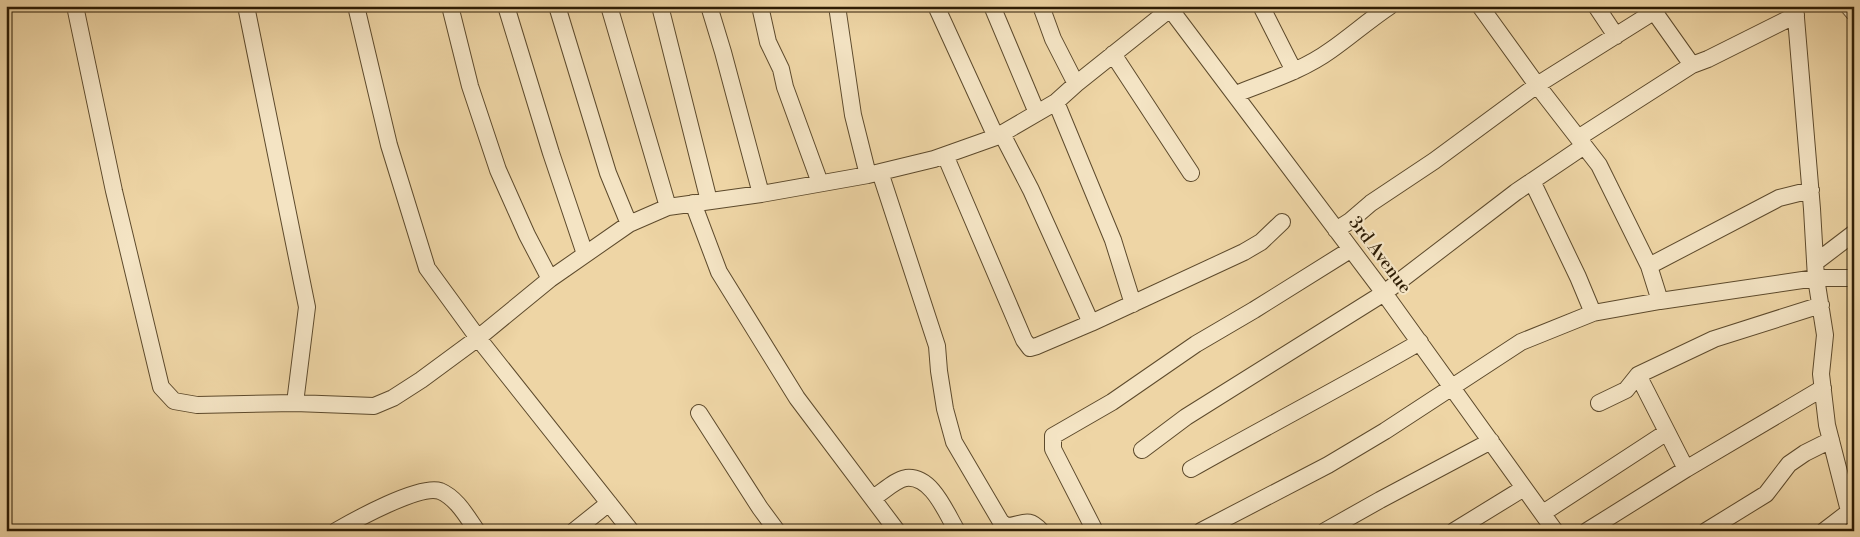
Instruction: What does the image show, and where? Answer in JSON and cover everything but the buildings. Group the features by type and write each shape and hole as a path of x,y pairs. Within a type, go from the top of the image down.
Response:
{"street":[{"path":"75,6 114,191 161,387 174,401 197,405 295,403 374,406 393,398 421,380 478,338 550,279 629,224 668,207 761,194 874,174 945,155 999,135 1056,102 1169,8"},
{"path":"246,6 307,307 295,403"},
{"path":"356,6 389,145 427,268 478,338 631,531"},
{"path":"450,6 470,86 498,170 527,235 550,279"},
{"path":"506,6 548,144 585,254"},
{"path":"557,6 608,173 629,224"},
{"path":"609,6 668,207"},
{"path":"660,6 701,202 719,272 797,398 897,531"},
{"path":"709,6 761,194"},
{"path":"760,6 768,42 781,69 820,183"},
{"path":"837,6 853,116 938,346 939,371 945,410 954,442 1001,522 1006,526 1024,521 1032,523 1041,531"},
{"path":"936,6 999,135 1031,190 1091,323"},
{"path":"992,6 1037,112"},
{"path":"1041,6 1053,40 1076,84"},
{"path":"1261,6 1294,71"},
{"path":"1236,94 1294,71 1331,50 1366,12 1390,6"},
{"path":"1480,6 1537,85 1599,165 1649,266 1660,301"},
{"path":"1596,6 1616,36"},
{"path":"1848,6 1854,13"},
{"name":"3rd Avenue","path":"1169,8 1236,94 1350,250 1384,293 1555,531"},
{"path":"1336,230 1537,85 1616,36 1654,9 1692,65"},
{"path":"1142,450 1186,417 1384,293 1434,257 1470,226 1581,142 1692,65 1708,59 1795,10 1816,270 1825,335 1822,374 1827,425 1852,512 1824,531"},
{"path":"1113,54 1190,173"},
{"path":"1056,102 1113,240 1133,304"},
{"path":"945,155 1024,340 1028,347 1032,348 1133,304 1244,252 1261,242 1282,222"},
{"path":"1532,180 1593,313"},
{"path":"1649,266 1780,198 1811,190"},
{"path":"1816,270 1854,233"},
{"path":"1095,531 1053,449 1053,436 1112,402 1196,344 1350,250"},
{"path":"1201,531 1328,465 1521,342 1593,313 1816,270 1854,278"},
{"path":"1599,403 1626,390 1638,375 1714,339 1821,305"},
{"path":"1191,469 1420,342"},
{"path":"1638,375 1686,469"},
{"path":"1587,531 1686,469 1823,388"},
{"path":"699,413 777,531"},
{"path":"1543,513 1667,432"},
{"path":"1706,531 1766,494 1789,464 1805,453 1831,440"},
{"path":"1326,531 1491,441"},
{"path":"873,498 905,478 922,481 930,487 957,531"},
{"path":"1454,531 1524,488"},
{"path":"336,531 413,494 436,490 450,497 464,512 477,531"},
{"path":"574,531 609,503"}]}
